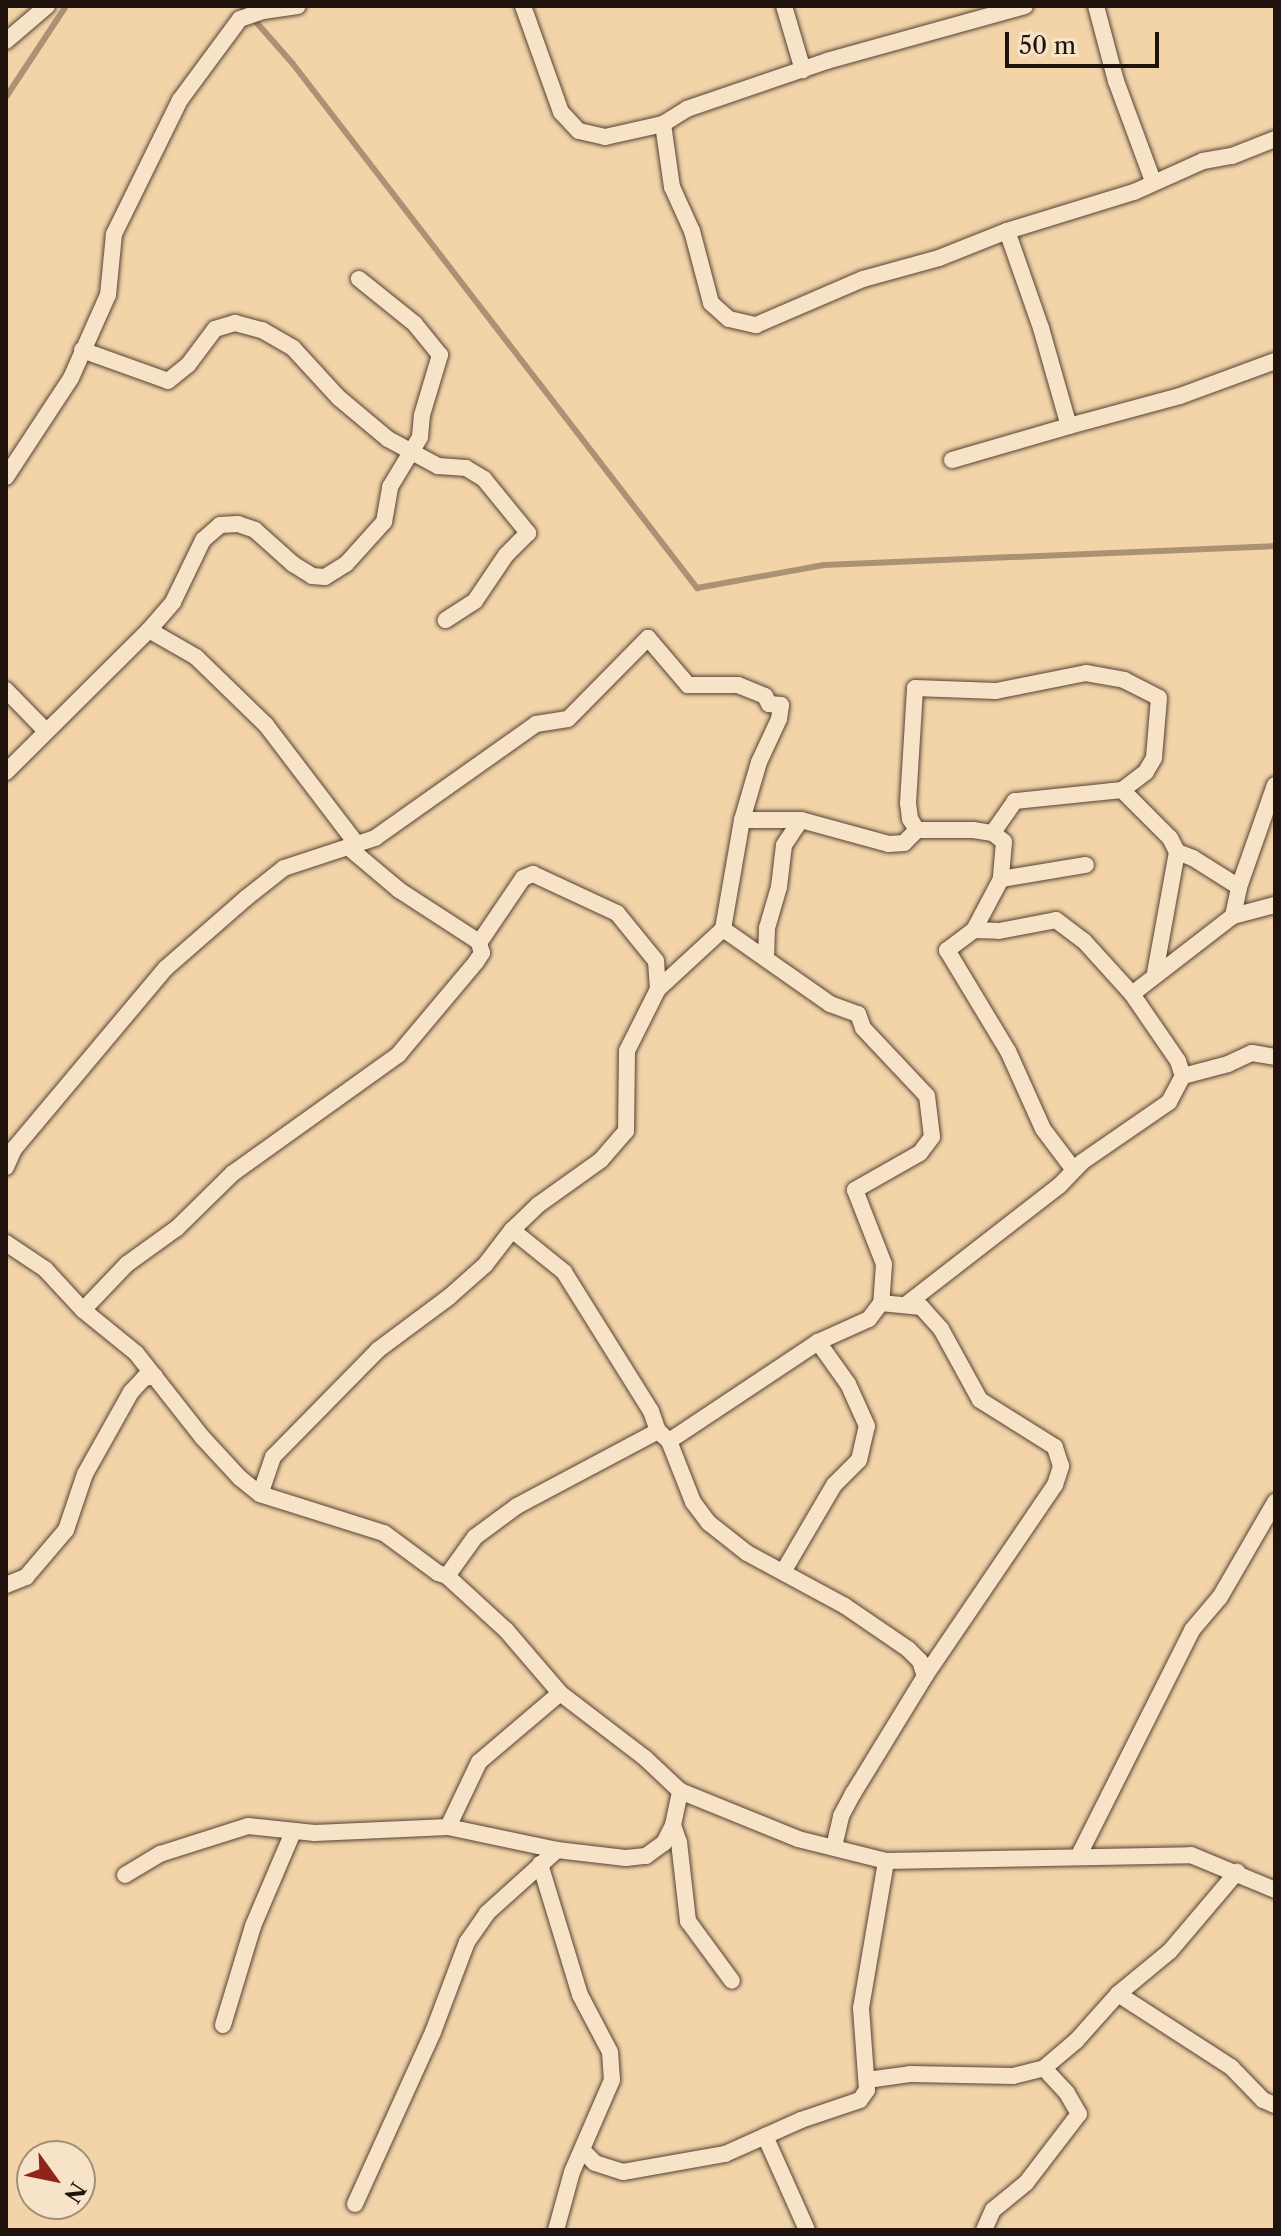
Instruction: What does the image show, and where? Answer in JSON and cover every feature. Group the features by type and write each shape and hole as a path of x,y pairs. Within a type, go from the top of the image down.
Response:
{"street":[{"path":"6,41 47,6"},
{"path":"6,477 71,378 108,295 114,234 180,100 240,19 263,11 298,6"},
{"path":"523,6 561,112 579,131 605,137 663,124 687,109 903,37 1025,6"},
{"path":"784,6 803,70"},
{"path":"1096,6 1116,81 1153,181"},
{"path":"663,124 672,187 692,231 711,303 729,319 756,325 863,279 939,258 1007,231 1125,195 1203,161 1232,156 1275,139"},
{"path":"1007,231 1041,328 1069,426"},
{"path":"6,772 149,630 173,602 203,540 220,525 238,524 255,530 312,576 325,577 346,564 384,522 390,487 398,469 414,452 440,355 415,324 359,279"},
{"path":"82,350 168,381 188,365 215,329 235,323 262,330 293,348 339,398 388,439 438,466 466,468 484,479 528,533 492,573 475,601 446,620"},
{"path":"952,460 1180,396 1275,361"},
{"path":"83,1310 127,1264 177,1228 233,1173 398,1055 482,953 479,942 399,890 352,845 266,725 196,657 149,630"},
{"path":"6,1167 14,1149 166,968 284,868 375,838 536,724 568,719 648,638 688,685 738,685 765,696 769,704 781,705 742,820 723,929 658,989 627,1051 626,1131 601,1160 552,1194 512,1230 485,1265 378,1350 273,1457 260,1494"},
{"path":"917,830 910,819 908,803 915,688 996,691 1086,673 1124,680 1159,698 1160,718 1154,758 1146,772 1122,790 1015,801 993,833"},
{"path":"6,690 46,731"},
{"path":"1233,916 1239,887 1275,785"},
{"path":"1122,790 1170,838 1177,852 1155,973"},
{"path":"742,820 801,820 889,844 904,843 917,830 993,833 1004,842 1001,879 974,930 947,950 1008,1051 1043,1129 1074,1170"},
{"path":"766,958 767,928 779,887 784,845 801,820"},
{"path":"1177,852 1193,858 1239,887"},
{"path":"1001,879 1086,865"},
{"path":"479,942 523,878 533,874 617,913 656,961 658,989"},
{"path":"1132,994 1155,973 1233,916 1275,905"},
{"path":"908,1303 1059,1186 1074,1170 1169,1102 1183,1076 1178,1061 1132,994 1084,941 1056,920 999,931 974,930"},
{"path":"447,1576 475,1537 517,1506 663,1436 818,1342 869,1319 881,1303 884,1264 855,1190 920,1153 932,1137 927,1096 863,1028 858,1014 830,1004 723,929"},
{"path":"1183,1076 1228,1064 1252,1053 1275,1057"},
{"path":"512,1230 564,1272 651,1411 693,1502 709,1523 747,1553 845,1606 911,1652 920,1661 925,1676"},
{"path":"6,1243 45,1269 83,1310 136,1353 202,1437 240,1478 260,1494 384,1533 438,1573 447,1576 506,1630 560,1693 645,1758 680,1791 798,1839 886,1861 1191,1855 1275,1890"},
{"path":"834,1847 841,1816 854,1792 925,1676 1055,1485 1061,1466 1055,1447 980,1400 941,1329 921,1307 908,1303 881,1303"},
{"path":"783,1572 826,1496 859,1460 867,1426 848,1384 818,1342"},
{"path":"6,1585 26,1577 66,1530 85,1474 131,1392 144,1378 155,1376"},
{"path":"1078,1857 1192,1630 1220,1597 1275,1502"},
{"path":"911,1652 940,1655"},
{"path":"448,1827 479,1762 560,1693"},
{"path":"125,1875 160,1854 248,1826 293,1832 448,1827 557,1850 626,1858 646,1856 664,1843 673,1825 680,1791"},
{"path":"673,1825 679,1842 688,1921 732,1981"},
{"path":"223,2025 253,1926 293,1832"},
{"path":"355,2204 433,2032 467,1942 487,1913 557,1850"},
{"path":"582,2150 595,2163 623,2172 725,2154 860,2100 867,2090 861,2008 886,1861"},
{"path":"540,1864 580,1995 610,2052 612,2080 582,2150 556,2230"},
{"path":"867,2080 910,2074 1013,2076 1044,2068 1076,2041 1118,1994 1170,1951 1237,1872"},
{"path":"1118,1994 1231,2067 1263,2100 1275,2105"},
{"path":"984,2230 993,2210 1026,2183 1079,2114 1067,2093 1044,2068"},
{"path":"765,2136 807,2230"}],"waterway":[{"path":"6,97 66,6"},
{"path":"242,6 293,64 697,588 824,565 1275,546"}]}
